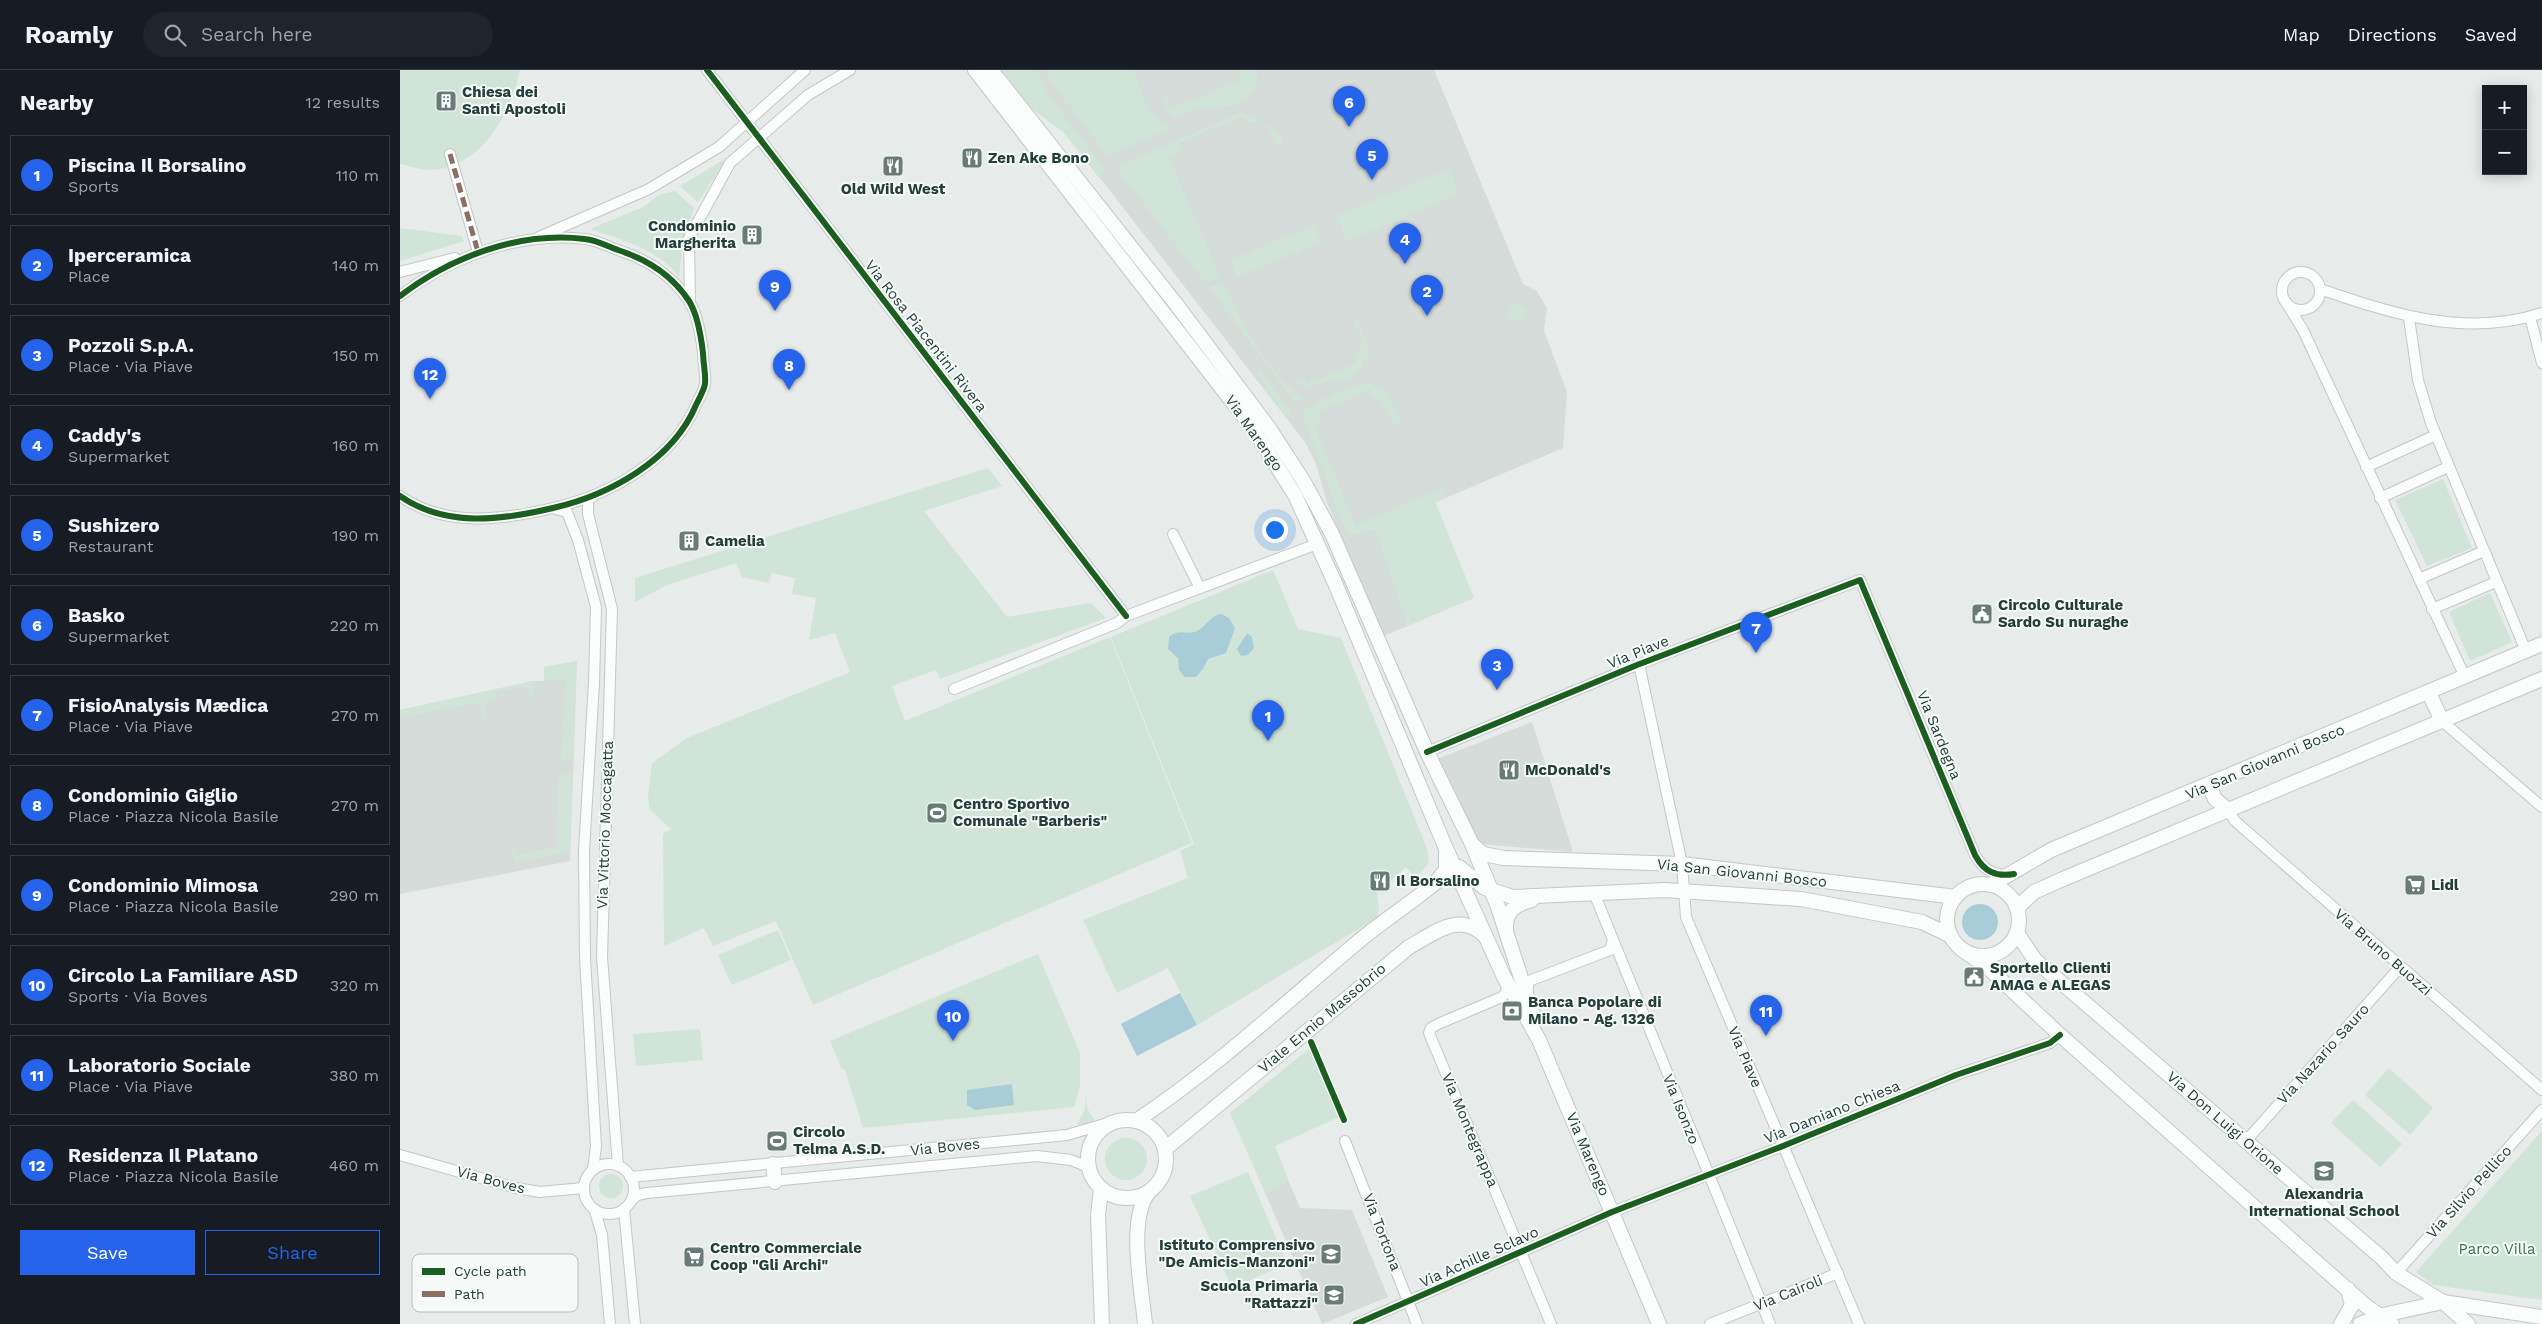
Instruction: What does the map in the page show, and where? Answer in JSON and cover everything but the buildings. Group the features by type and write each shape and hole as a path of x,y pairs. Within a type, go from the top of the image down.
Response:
{"main road":[{"name":"Via Marengo","path":"981,71 1252,427 1292,489 1444,844 1472,884 1488,941 1504,977 1540,1040"},
{"path":"981,71 1176,304 1269,428 1296,469 1332,534 1427,752 1472,844 1472,884 1459,916 1446,927"},
{"name":"Via San Giovanni Bosco","path":"1472,844 1483,854 1508,860 1682,864 1956,897 1972,886 1991,886 2014,874 2051,850 2542,644"},
{"name":"Via San Giovanni Bosco","path":"2017,908 2034,892 2542,679"},
{"path":"2429,692 2442,721"},
{"path":"2209,785 2216,799 2228,810"},
{"path":"1136,1121 1174,1094 1295,997 1354,944 1428,890 1446,870 1444,844"},
{"path":"1428,890 1448,884 1472,884 1508,860"},
{"name":"Via Marengo","path":"1472,884 1492,891 1527,994 1540,1040 1659,1324"},
{"path":"1472,884 1496,907"},
{"path":"1472,884 1496,907"},
{"path":"1961,949 1976,956 1993,955 2008,946 2017,933 2017,908 2009,896 1991,886"},
{"name":"Via San Giovanni Bosco","path":"1492,891 1513,896 1528,896 1665,890 1801,900 1922,922 1951,936 1961,949"},
{"path":"1496,907 1557,895"},
{"path":"1507,935 1506,919 1515,907 1529,901 1557,895"},
{"path":"1951,936 1948,916 1956,897"},
{"name":"Viale Ennio Massobrio","path":"1164,1149 1409,947 1446,927 1460,923 1468,924 1482,933 1488,941"},
{"name":"Via Don Luigi Orione","path":"2017,933 2035,960 2382,1258 2396,1273 2443,1302"},
{"path":"1961,949 1986,966 2060,1035 2348,1288 2366,1306 2387,1320"},
{"path":"1145,1324 1138,1215 1144,1197 1149,1192 1158,1183 1164,1173 1166,1161 1164,1149 1159,1136 1149,1127 1136,1121 1115,1121 1106,1126 1092,1141 1088,1150 1088,1168 1093,1180 1101,1189 1112,1196 1138,1197 1149,1192"},
{"path":"773,1164 775,1182"},
{"path":"1101,1189 1098,1219 1102,1324"},
{"path":"2341,1324 2352,1305 2348,1288"},
{"path":"2360,1324 2387,1320 2443,1302 2542,1317"},
{"path":"2443,1302 2468,1324"}],"street":[{"name":"Via Rosa Piacentini Rivera","path":"707,70 1126,616"},
{"path":"400,272 535,238 649,189 719,147 805,70"},
{"path":"400,496 427,510 463,518 499,519 566,505 616,485 657,457 688,425 705,384 701,336 690,302 689,238 730,163 808,95 850,70"},
{"path":"450,154 478,252"},
{"path":"535,238 586,239 636,256 671,278 690,302"},
{"path":"400,296 434,273 478,252"},
{"path":"2307,341 2307,319 2318,300 2320,289 2316,278 2310,274 2293,273 2286,278 2282,285 2286,302 2307,341 2465,677"},
{"path":"2320,289 2409,318 2442,323 2476,324 2530,317 2542,313"},
{"path":"2286,302 2299,310 2313,306"},
{"path":"2530,317 2542,363"},
{"path":"2409,318 2418,380 2436,435 2526,651"},
{"path":"2366,467 2436,435"},
{"path":"2380,498 2448,467"},
{"name":"Via Vittorio Moccagatta","path":"599,492 588,500 588,514 592,536 610,592 612,609 602,957 618,1166"},
{"name":"Via Vittorio Moccagatta","path":"552,508 567,512 578,540 596,606 594,683 584,851 585,958 596,1146 593,1170"},
{"path":"1172,534 1200,588"},
{"path":"954,689 1119,622 1126,616 1317,544"},
{"path":"2419,579 2484,552"},
{"name":"Via Piave","path":"1427,752 1638,664 1860,580"},
{"name":"Via Sardegna","path":"1860,580 1975,855 1981,865 1993,873 2014,874"},
{"path":"2432,609 2496,582"},
{"name":"Via Piave","path":"1638,664 1682,864 1686,891 1686,917 1859,1324"},
{"path":"2442,721 2542,807"},
{"name":"Via Bruno Buozzi","path":"2228,810 2235,821 2542,1090"},
{"name":"Via Isonzo","path":"1594,892 1708,1176 1770,1324"},
{"path":"1527,994 1527,984 1530,980 1609,951 1613,946 1613,940"},
{"name":"Via Nazario Sauro","path":"2246,1141 2400,967"},
{"name":"Via Montegrappa","path":"1504,977 1508,990 1505,995 1438,1024 1431,1028 1429,1033 1551,1324"},
{"name":"Via Damiano Chiesa","path":"1612,1212 1708,1176 1956,1075 2050,1043 2060,1035"},
{"name":"Via Silvio Pellico","path":"2396,1273 2542,1110"},
{"name":"Via Boves","path":"630,1177 1068,1136 1115,1121"},
{"name":"Via Tortona","path":"1345,1141 1418,1324"},
{"name":"Via Boves","path":"400,1156 516,1188 540,1192 583,1188"},
{"name":"Via Boves","path":"632,1200 636,1196 647,1193 1039,1156 1072,1160 1088,1168"},
{"path":"595,1211 610,1215 624,1209 632,1200 634,1189 630,1177 618,1166 606,1164 593,1170 586,1178 583,1188 586,1200 595,1211 602,1236 610,1324"},
{"path":"624,1209 635,1324"},
{"name":"Via Achille Sclavo","path":"1356,1324 1612,1212"},
{"name":"Via Cairoli","path":"1710,1324 1838,1273"}],"shaded area":[{"path":"1002,70 1434,70 1523,284 1537,291 1547,308 1544,331 1567,392 1563,448 1375,528 1408,626 1383,636 1327,503 1316,464 1305,442 1066,134"},
{"path":"577,661 570,861 400,894 400,710 533,681 544,681 544,667"},
{"path":"1532,722 1573,852 1481,844 1475,838 1437,759"},
{"name":"Istituto Comprensivo \"De Amicis-Manzoni\"","path":"1289,1182 1300,1208 1352,1210 1388,1297 1322,1324 1265,1193"}],"green space":[{"path":"400,70 520,70 509,104 491,136 465,160 449,167 431,170 400,164"},
{"path":"1000,70 1039,70 1046,92 1104,167 1101,180 1063,132 1028,106"},
{"path":"1046,70 1133,70 1147,103 1157,117 1172,128 1107,156 1051,82"},
{"path":"1237,70 1256,70 1256,85 1247,97 1241,101 1226,107 1202,108 1177,117 1168,113 1163,99 1167,98 1172,108 1241,80"},
{"path":"1240,113 1275,128 1284,144 1277,147 1267,126 1254,122 1247,124 1243,116 1179,143 1182,152 1169,158 1220,276 1205,283 1121,174 1118,166"},
{"path":"727,158 698,202 680,186"},
{"path":"1449,169 1459,194 1347,241 1336,216"},
{"path":"675,191 694,208 683,242 679,276 650,252 590,229 643,207 659,195"},
{"path":"1314,225 1321,242 1237,277 1230,260"},
{"path":"400,228 462,236 464,241 400,261"},
{"path":"1223,282 1246,328 1269,364 1293,391 1304,397 1295,403 1209,287"},
{"path":"1517,304 1523,307 1526,313 1523,319 1517,322 1511,319 1508,313 1511,307"},
{"path":"1357,319 1370,349 1360,370 1347,379 1324,382 1309,387 1300,385 1296,381 1304,378 1308,384 1356,363 1354,357 1361,349 1362,344 1354,321"},
{"path":"1261,371 1292,413 1288,420 1266,390 1258,373"},
{"path":"1368,383 1387,391 1402,422 1394,425 1384,404 1379,399 1373,398 1369,390 1318,412 1322,422 1315,427 1356,525 1442,488 1446,497 1435,501 1474,598 1408,626 1375,529 1356,535 1344,529 1303,416 1303,412 1324,398 1344,389"},
{"name":"Centro Sportivo Comunale \"Barberis\"","path":"988,468 1002,486 924,511 1007,617 1091,603 1106,618 940,679 936,670 892,686 905,721 1110,637 1192,843 813,1005 776,921 713,946 704,928 664,946 663,834 671,829 650,810 648,796 652,763 687,738 850,672 835,633 809,640 816,598 792,594 795,578 772,573 769,583 742,577 736,563 667,585 635,602 635,578"},
{"path":"2443,479 2472,548 2427,566 2395,500"},
{"path":"1273,570 1298,629 1341,638 1427,848 1429,863 1416,878 1406,867 1377,894 1379,908 1377,918 1197,1025 1168,968 1117,993 1083,920 1188,878 1180,851 1194,844 1111,637"},
{"path":"2490,593 2512,642 2470,661 2449,612"},
{"path":"577,661 572,758 561,761 565,679 544,681 544,667"},
{"path":"533,681 534,694 529,698 526,686 495,692 497,700 484,703 487,720 484,720 480,703 400,717 400,710"},
{"path":"572,773 570,852 515,862 511,844 514,844 516,855 557,847 558,776"},
{"path":"778,930 791,960 732,985 718,955"},
{"path":"1038,954 1080,1053 1080,1085 1074,1107 863,1128 845,1070 842,1069 830,1041"},
{"path":"700,1029 703,1060 636,1066 633,1034"},
{"path":"1311,1047 1339,1117 1275,1146 1289,1182 1265,1193 1230,1113"},
{"path":"2389,1068 2433,1108 2410,1135 2365,1095"},
{"path":"1086,1095 1087,1108 1096,1123 1077,1125 1085,1109"},
{"path":"2353,1100 2402,1144 2380,1167 2331,1123"},
{"name":"Parco Villa","path":"2542,1131 2542,1300 2434,1285 2416,1272"},
{"path":"1130,1138 1138,1141 1144,1147 1147,1159 1144,1171 1138,1177 1122,1180 1114,1177 1108,1171 1105,1155 1108,1147 1114,1141"},
{"path":"1248,1172 1287,1264 1232,1288 1190,1196"},
{"path":"611,1174 620,1177 623,1186 620,1195 611,1198 602,1195 599,1186 602,1177"}],"water":[{"path":"1221,614 1229,618 1235,628 1226,653 1208,659 1196,677 1185,677 1179,670 1178,658 1168,649 1169,637 1179,632 1195,632 1213,617"},
{"path":"1247,633 1252,637 1254,648 1248,655 1241,656 1237,649"},
{"path":"1980,904 1987,905 1993,909 1997,915 1997,929 1993,935 1987,939 1980,940 1973,939 1967,935 1963,929 1962,922 1963,915 1967,909 1973,905"},
{"path":"1180,993 1197,1025 1137,1056 1121,1024"},
{"path":"1012,1084 1014,1105 975,1110 967,1105 967,1090"}],"marked path":[{"path":"450,154 478,252"}],"cycle path":[{"path":"707,70 1126,616"},
{"path":"400,296 420,282 464,259 511,243 535,239 560,238 593,241 639,258 658,269 675,283 689,301 695,313 699,326 705,380 703,392 686,425 656,458 617,484 575,502 514,516 475,518 455,517 436,513 400,496"},
{"path":"1427,752 1637,665 1860,580 1975,855 1982,866 1991,872 2002,875 2014,874"},
{"path":"1356,1324 1612,1212 1783,1146 1956,1075 2050,1043 2060,1035"},
{"path":"1311,1042 1344,1120"}],"place":[{"name":"Chiesa dei Santi Apostoli","path":"446,101"},
{"name":"Basko","path":"1349,127"},
{"name":"Zen Ake Bono","path":"972,158"},
{"name":"Old Wild West","path":"893,166"},
{"name":"Sushizero","path":"1372,180"},
{"name":"Condominio Margherita","path":"752,235"},
{"name":"Caddy's","path":"1405,264"},
{"name":"Condominio Mimosa","path":"775,311"},
{"name":"Iperceramica","path":"1427,316"},
{"name":"Condominio Giglio","path":"789,390"},
{"name":"Residenza Il Platano","path":"430,399"},
{"name":"Camelia","path":"689,541"},
{"name":"Circolo Culturale Sardo Su nuraghe","path":"1982,614"},
{"name":"FisioAnalysis Mædica","path":"1756,653"},
{"name":"Pozzoli S.p.A.","path":"1497,690"},
{"name":"Piscina Il Borsalino","path":"1268,741"},
{"name":"McDonald's","path":"1509,770"},
{"name":"Centro Sportivo Comunale \"Barberis\"","path":"937,813"},
{"name":"Il Borsalino","path":"1380,881"},
{"name":"Lidl","path":"2415,885"},
{"name":"Sportello Clienti AMAG e ALEGAS","path":"1974,977"},
{"name":"Banca Popolare di Milano - Ag. 1326","path":"1512,1011"},
{"name":"Laboratorio Sociale","path":"1766,1036"},
{"name":"Circolo La Familiare ASD","path":"953,1041"},
{"name":"Circolo Telma A.S.D.","path":"777,1141"},
{"name":"Alexandria International School","path":"2324,1171"},
{"name":"Istituto Comprensivo \"De Amicis-Manzoni\"","path":"1331,1254"},
{"name":"Centro Commerciale Coop \"Gli Archi\"","path":"694,1257"},
{"name":"Scuola Primaria \"Rattazzi\"","path":"1334,1295"}]}
